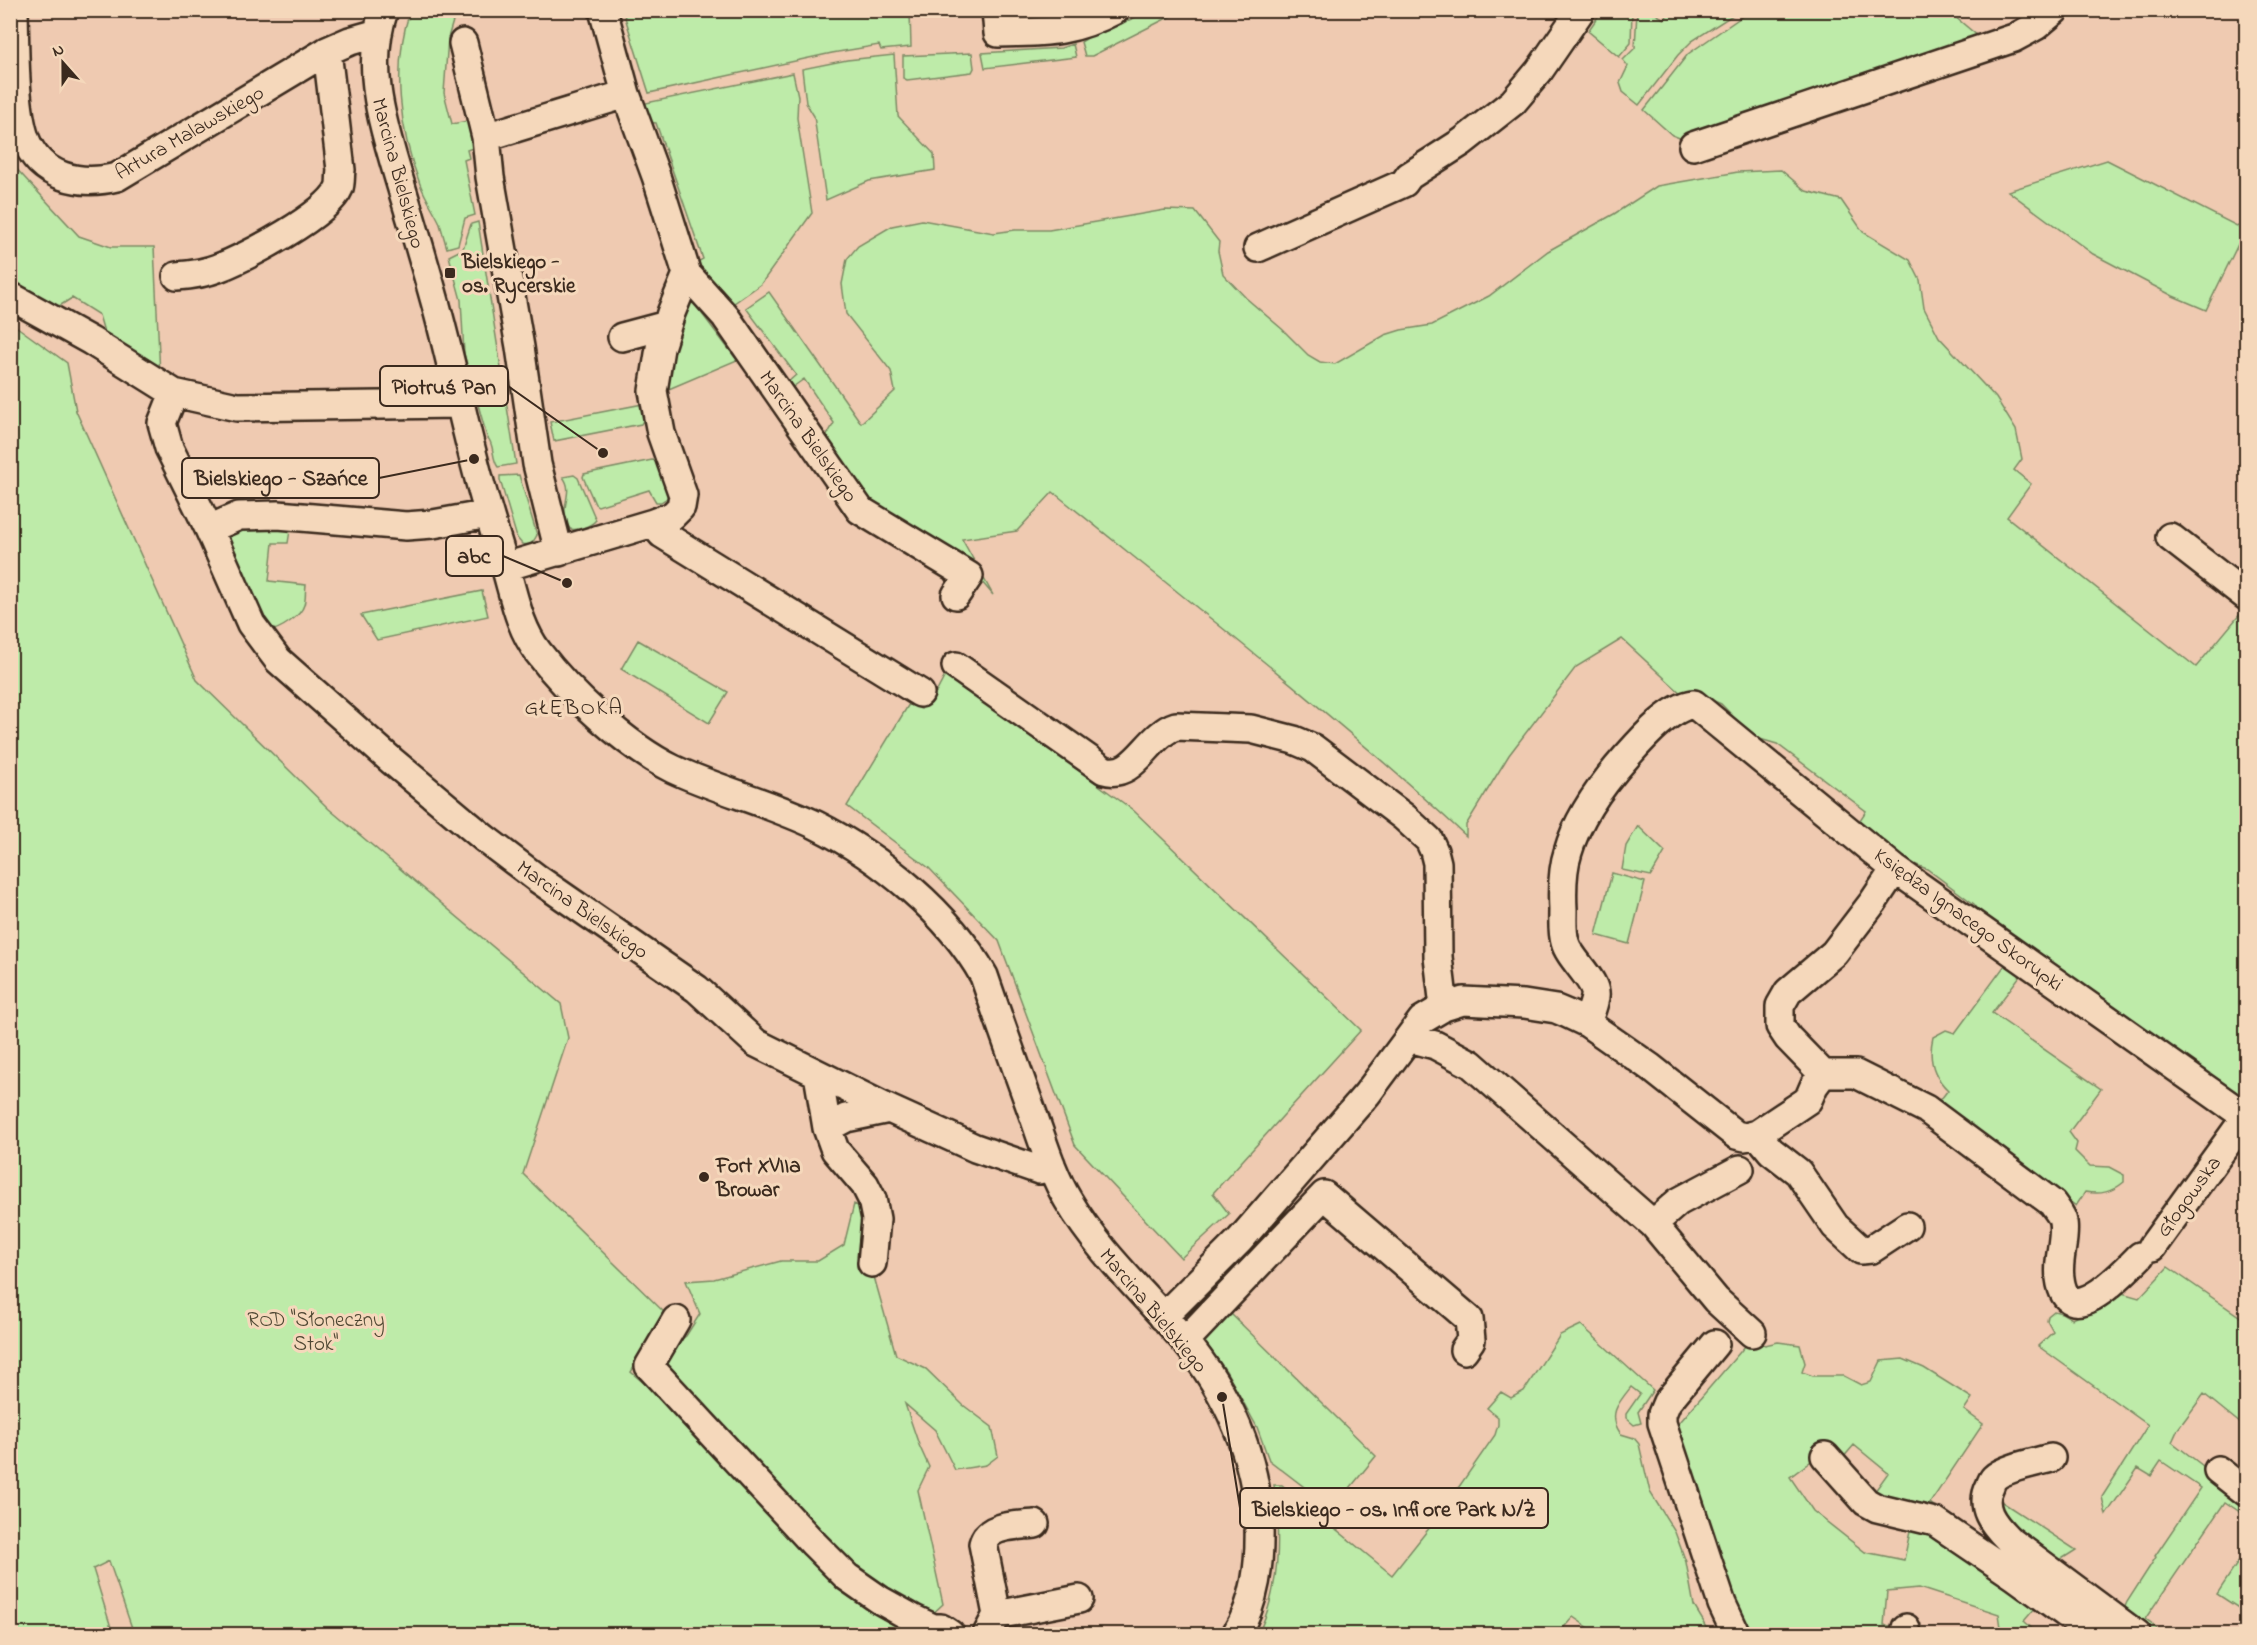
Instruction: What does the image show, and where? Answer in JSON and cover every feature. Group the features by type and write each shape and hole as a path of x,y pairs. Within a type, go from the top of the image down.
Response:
{"street":[{"name":"Artura Malawskiego","path":"14,10 21,124 26,140 34,153 58,174 70,180 86,182 117,177 132,169 327,51 381,22"},
{"name":"Marcina Bielskiego","path":"603,10 626,94 656,176 687,274 725,316 860,510 969,576 956,595"},
{"path":"996,10 998,33 1053,32 1083,25 1115,10"},
{"path":"1258,248 1404,183 1409,176 1462,142 1513,102 1539,71 1581,10"},
{"path":"1693,146 2014,38 2036,26 2055,10"},
{"name":"Marcina Bielskiego","path":"381,22 375,63 380,114 435,299 489,514 519,616 537,650 585,705 640,749 672,768 806,821 849,844 904,883 953,931 972,954 984,976 1052,1164 1068,1199 1090,1233 1185,1341 1222,1397 1245,1448 1254,1479 1259,1526 1257,1578 1247,1614 1236,1635"},
{"path":"463,43 486,138 490,177 520,347 537,464 559,552"},
{"path":"177,276 198,274 219,268 264,246 309,218 330,201 340,187 341,170 327,51"},
{"path":"486,138 626,94"},
{"path":"505,567 653,523 672,516 681,507 683,495 662,433 653,391 660,348 687,274"},
{"path":"10,296 91,341 174,393 237,407 460,404"},
{"path":"622,337 667,325"},
{"name":"Marcina Bielskiego","path":"174,393 162,423 169,448 209,529 251,624 278,660 392,761 483,838 697,990 756,1043 889,1109 975,1148 1039,1170 1052,1164"},
{"path":"209,529 239,516 278,515 406,526 433,524 489,514"},
{"path":"653,523 662,534 920,693"},
{"path":"2170,537 2247,596"},
{"path":"956,666 1104,770 1112,773 1127,768 1157,735 1165,729 1176,726 1251,729 1294,740 1313,748 1404,817 1429,840 1437,863 1438,957 1444,1006"},
{"name":"Księdza Ignacego Skorupki","path":"1587,1023 1596,995 1594,985 1578,965 1565,943 1562,889 1567,852 1586,811 1612,773 1643,738 1671,713 1686,705 1694,704 1895,869 2246,1117"},
{"path":"1163,1317 1240,1240 1367,1094 1422,1020 1444,1006 1463,1001 1524,1004 1556,1009 1587,1023 1650,1067 1736,1135 1745,1137 1757,1134 1808,1100 1823,1074 1788,1038 1780,1026 1780,1006 1788,992 1834,953 1895,869"},
{"path":"1409,1038 1435,1045 1471,1064 1653,1224 1716,1300 1752,1334"},
{"path":"818,1074 827,1128 835,1150 865,1185 872,1199 876,1219 872,1263"},
{"name":"Głogowska","path":"1823,1074 1856,1074 1926,1109 2052,1203 2060,1213 2063,1222 2059,1277 2064,1292 2070,1299 2082,1301 2103,1292 2146,1252 2246,1117"},
{"path":"827,1128 846,1118 889,1109"},
{"path":"1757,1134 1771,1151 1798,1172 1835,1226 1862,1250 1872,1249 1907,1226"},
{"path":"1653,1224 1678,1202 1740,1169"},
{"path":"1185,1341 1324,1195 1469,1319 1471,1340 1464,1350"},
{"path":"676,1320 649,1366 847,1577 880,1600 914,1619 945,1631"},
{"path":"1714,1344 1667,1402 1662,1414 1662,1423 1722,1604 1737,1635"},
{"path":"1825,1456 1866,1502 1877,1508 1935,1522 1965,1541 2094,1635"},
{"path":"2051,1458 2008,1471 1994,1478 1987,1492 1985,1506 1991,1519 2008,1539 2136,1635"},
{"path":"2217,1470 2247,1492"},
{"path":"1035,1524 1002,1528 991,1531 985,1537 983,1544 992,1625 1079,1599"}],"green space":[{"path":"1851,10 1853,15 1870,11 1948,11 1979,37 1884,67 1877,77 1682,139 1672,135 1644,110 1688,54 1750,11"},
{"path":"410,11 456,11 448,38 444,93 452,124 471,122 478,146 467,150 469,158 464,160 475,215 465,218 458,245 447,248 439,221 422,189 413,163 403,120 400,98 401,53"},
{"path":"623,11 910,11 911,47 881,50 879,45 832,53 649,93"},
{"path":"1148,11 1181,11 1092,56 1085,56 1081,42 1095,33 1100,34"},
{"path":"1602,11 1632,11 1631,43 1619,57 1588,31"},
{"path":"1637,11 1651,11 1664,19 1671,11 1739,11 1692,41 1678,55 1639,105 1623,92 1620,83 1628,66 1623,60 1635,48"},
{"path":"1073,44 1076,57 985,68 982,53 1061,48"},
{"path":"972,53 974,68 972,72 907,80 903,78 903,56"},
{"path":"894,55 898,116 934,154 935,170 869,181 826,200 814,116 806,103 802,69 847,60"},
{"path":"793,73 798,96 797,118 812,213 761,284 727,308 694,264 703,259 656,123 646,122 641,104"},
{"path":"2107,160 2245,230 2206,310 2173,296 2093,254 2008,191"},
{"path":"10,162 79,236 111,247 154,247 160,375 107,342 99,315 72,298 53,310 11,278"},
{"path":"1781,170 1806,191 1841,200 1863,232 1910,260 1920,280 1924,308 1939,337 1996,398 2016,430 2022,459 2014,470 2031,484 2007,517 2196,667 2246,607 2246,1109 1998,936 1974,904 1927,869 1898,858 1858,823 1866,811 1777,744 1753,737 1721,704 1693,692 1684,696 1622,639 1576,667 1509,755 1466,825 1466,836 1314,703 1053,492 1017,531 962,539 993,595 976,575 869,506 825,439 834,423 804,379 790,389 787,383 796,375 746,308 769,292 861,423 895,391 891,371 846,314 842,284 847,259 858,246 892,226 922,220 994,233 1015,230 1049,230 1165,210 1195,211 1219,242 1218,251 1223,274 1308,355 1320,362 1335,364 1385,335 1432,325 1489,296 1548,251 1614,214 1657,186 1738,172"},
{"path":"478,222 516,464 498,467 487,437 464,354 461,300 449,256 463,249 471,224"},
{"path":"690,298 737,360 664,391 667,368"},
{"name":"ROD \"Słoneczny Stok\"","path":"10,322 67,363 76,411 197,680 329,809 561,1004 568,1038 523,1174 666,1314 631,1372 684,1417 868,1609 860,1582 700,1408 680,1378 661,1361 667,1350 686,1336 700,1314 686,1281 714,1279 781,1261 818,1261 844,1245 854,1204 869,1211 873,1273 896,1355 926,1369 963,1405 992,1427 998,1456 986,1465 955,1470 935,1430 905,1404 929,1467 918,1490 943,1604 929,1617 932,1634 134,1634 109,1561 93,1569 113,1634 11,1634"},
{"path":"643,404 645,417 641,424 554,441 550,422"},
{"path":"652,460 660,462 668,493 667,498 656,502 649,490 598,506 595,504 583,477 584,474"},
{"path":"519,475 537,535 533,542 527,545 522,544 517,538 500,480 500,476"},
{"path":"574,475 578,478 596,520 584,528 570,529 565,515 568,489 563,477"},
{"path":"291,524 288,543 273,543 269,581 306,585 305,603 295,618 269,631 225,542 233,528"},
{"path":"482,591 488,616 377,640 361,615"},
{"path":"638,640 728,692 709,723 621,669"},
{"path":"946,674 1133,810 1361,1030 1213,1193 1229,1214 1181,1258 1075,1145 999,941 929,868 847,806 909,704 921,709 937,691"},
{"path":"1638,826 1665,852 1651,876 1622,870 1626,846"},
{"path":"1612,873 1645,882 1629,944 1596,935"},
{"path":"2008,961 2023,972 1992,1013 2101,1089 2069,1132 2077,1143 2075,1151 2090,1166 2109,1167 2124,1175 2124,1182 2106,1192 2085,1192 2076,1206 1938,1103 1948,1090 1935,1073 1933,1066 1931,1052 1933,1037 1946,1030 1955,1033"},
{"path":"1321,1213 1231,1314 1376,1456 1333,1509 1269,1460 1257,1427 1226,1371 1203,1339"},
{"path":"2168,1267 2246,1321 2246,1428 2204,1394 2178,1429 2172,1442 2246,1499 2246,1516 2225,1502 2145,1619 2157,1628 2154,1633 2124,1609 2155,1556 2201,1488 2161,1461 2151,1476 2138,1468 2106,1515 2102,1497 2148,1425 2038,1346 2053,1332 2047,1321 2048,1316 2054,1311 2072,1319 2112,1301 2122,1293 2139,1298"},
{"path":"1581,1325 1653,1390 1638,1412 1641,1423 1634,1425 1626,1418 1626,1414 1640,1394 1631,1387 1618,1404 1615,1421 1621,1434 1634,1438 1639,1444 1650,1492 1675,1532 1686,1562 1694,1606 1711,1634 1598,1634 1573,1617 1558,1634 1258,1634 1266,1616 1275,1580 1278,1543 1274,1485 1282,1485 1392,1575 1438,1517 1495,1435 1498,1417 1487,1408 1501,1392 1511,1398 1524,1391 1560,1335"},
{"path":"1754,1339 1765,1345 1778,1342 1800,1345 1805,1363 1802,1372 1813,1376 1844,1376 1861,1385 1871,1382 1881,1361 1903,1359 1924,1368 1972,1398 1964,1410 1983,1424 1930,1503 2049,1591 1870,1498 1888,1473 1854,1445 1841,1460 1830,1447 1790,1477 1813,1511 1865,1552 1904,1560 1912,1522 2042,1600 2024,1621 2038,1634 2002,1634 1999,1614 1919,1588 1887,1591 1884,1625 1898,1627 1897,1631 1891,1634 1745,1634 1675,1428 1746,1345"},
{"path":"1999,1500 2076,1550 2060,1560 2001,1514"},
{"path":"2246,1550 2246,1601 2240,1609 2217,1594"}],"place":[{"name":"Bielskiego - os. Rycerskie","path":"450,273"},
{"name":"Piotruś Pan","path":"603,453"},
{"name":"Bielskiego - Szańce","path":"474,459"},
{"name":"abc","path":"567,583"},
{"name":"Fort XVIIa Browar","path":"704,1177"},
{"name":"Bielskiego - os. Infiore Park N/Ż","path":"1222,1397"}],"district":[{"name":"GŁĘBOKA","path":"574,706"}]}
